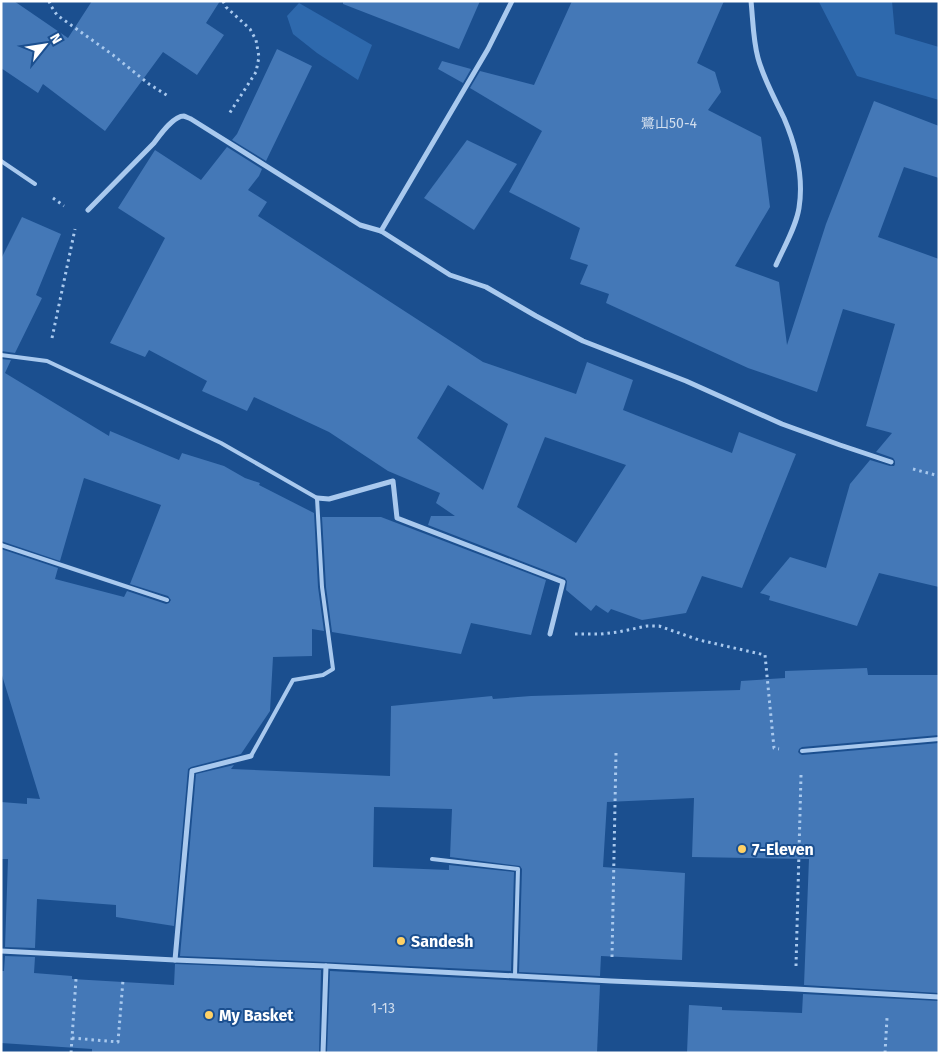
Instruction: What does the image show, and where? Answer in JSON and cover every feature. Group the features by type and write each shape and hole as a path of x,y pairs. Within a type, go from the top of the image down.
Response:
{"street":[{"path":"381,230 488,49 512,1"},
{"path":"751,1 758,58 769,90 792,138 799,167 799,209 776,265"},
{"path":"88,210 176,119 184,116 360,225 381,230 450,275 486,287 584,341 686,381 782,424 891,462"},
{"path":"318,498 329,498 393,481 398,518 562,582 550,634"},
{"path":"174,960 192,771 252,756"},
{"path":"1,951 939,997"},
{"path":"323,1053 326,966"}],"lane":[{"path":"1,161 35,184"},
{"path":"1,355 47,361 221,443 318,498 322,587 333,669 322,675 293,680 252,756"},
{"path":"1,545 168,600"},
{"path":"802,751 939,739"},
{"path":"432,859 518,869 515,975"}],"path":[{"path":"49,1 57,15 169,97 184,116"},
{"path":"215,134 256,72 258,57 256,40 250,29 226,8 223,1"},
{"path":"35,184 77,215 88,210"},
{"path":"47,361 74,235"},
{"path":"550,634 601,634 647,626 659,626 699,640 765,655 774,748 802,751"},
{"path":"611,981 616,753"},
{"path":"796,989 801,769"},
{"path":"71,1053 77,954"},
{"path":"72,1038 118,1042 125,957"},
{"path":"885,1053 888,994"}],"shaded area":[{"path":"819,1 892,1 895,34 939,47 939,100 857,76"},
{"path":"299,3 372,45 358,80 317,53 293,34 287,16"}],"building":[{"path":"1,1 14,1 68,38 92,1 220,1 206,23 224,35 197,75 163,52 105,131 43,84 38,93 1,68"},
{"path":"343,1 480,1 459,49 343,4"},
{"path":"572,1 724,1 697,63 715,72 721,92 708,110 761,137 770,207 735,266 779,282 787,345 826,224 874,101 939,126 939,178 904,167 878,237 939,259 939,587 879,573 857,626 769,600 770,596 760,593 790,557 826,568 850,484 870,460 894,466 895,461 893,458 876,452 892,433 866,426 895,324 843,309 817,392 748,368 606,303 609,294 580,284 588,265 570,259 580,228 509,192 542,131 470,88 480,71 534,85"},
{"path":"277,49 312,66 266,161 232,140 237,134"},
{"path":"442,61 471,69 463,83 438,69"},
{"path":"467,140 517,164 474,230 424,198"},
{"path":"227,147 262,169 248,190 267,202 258,216 483,362 576,394 587,362 633,380 623,410 732,453 739,432 796,454 742,588 702,576 686,613 642,620 611,609 608,613 596,605 591,611 566,590 567,581 565,578 428,525 431,516 455,516 436,503 440,493 388,471 329,432 254,397 247,411 202,391 207,381 149,350 145,357 110,343 165,238 118,208 155,150 201,180","holes":["448,385 508,424 483,490 417,438","545,437 626,465 576,543 517,507"]},
{"path":"22,217 61,234 36,295 42,298 15,353 1,351 1,259"},
{"path":"1,359 11,360 5,373 109,436 110,431 179,460 182,453 224,466 245,478 260,483 259,485 314,513 318,587 324,631 312,629 312,656 273,657 270,711 241,754 188,769 174,926 116,917 116,905 37,899 35,948 5,947 8,859 1,859 1,802 27,804 27,798 40,799 1,672 1,549 58,568 55,579 124,597 127,591 166,604 171,600 168,596 130,584 161,505 84,478 60,561 1,541"},
{"path":"322,517 381,517 546,580 531,635 471,623 461,654 332,632 326,587"},
{"path":"867,668 868,675 939,675 939,735 802,747 798,752 802,755 939,743 939,993 804,985 809,859 692,857 694,798 607,802 603,867 685,873 682,960 601,956 600,976 519,972 522,869 520,866 450,857 452,809 374,807 373,867 449,870 449,865 514,872 511,971 180,956 196,774 234,765 231,769 390,776 391,706 492,696 493,699 531,696 740,690 741,681 785,678 785,671"},
{"path":"5,956 35,957 34,973 72,976 72,979 174,985 175,964 321,970 319,1053 92,1053 92,1049 1,1043 1,971 4,971"},
{"path":"330,971 600,985 597,1053 327,1053"},
{"path":"803,994 939,1001 939,1053 687,1053 689,1005 722,1007 722,1010 802,1013"}],"place":[{"name":"7-Eleven","path":"742,849"},
{"name":"Sandesh","path":"401,941"},
{"name":"My Basket","path":"209,1015"}]}
